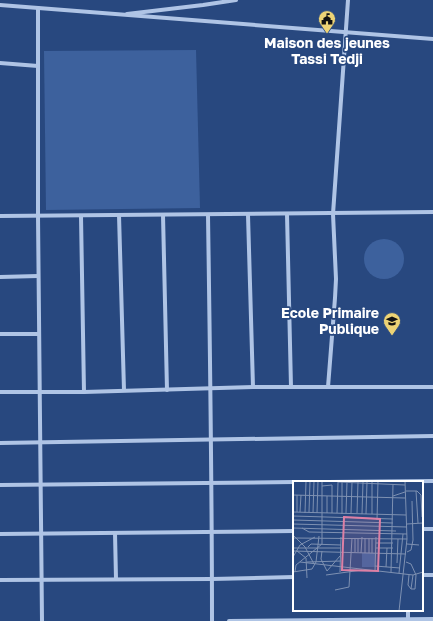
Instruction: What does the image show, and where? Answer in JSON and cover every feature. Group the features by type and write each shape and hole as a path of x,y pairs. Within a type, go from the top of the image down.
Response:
{"street":[{"path":"117,15 236,0"},
{"path":"328,387 336,298 333,214 348,0"},
{"path":"0,5 433,39"},
{"path":"38,8 38,276 42,621"},
{"path":"0,64 38,66"},
{"path":"0,216 433,212"},
{"path":"248,214 253,387"},
{"path":"287,214 291,387"},
{"path":"119,215 124,390"},
{"path":"163,215 167,390"},
{"path":"208,215 212,621"},
{"path":"81,216 84,392"},
{"path":"0,277 38,276"},
{"path":"0,334 39,334"},
{"path":"0,392 84,392 253,387 433,388"},
{"path":"0,442 433,436"},
{"path":"423,481 433,481"},
{"path":"0,485 293,482"},
{"path":"0,534 293,531"},
{"path":"114,533 116,579"},
{"path":"0,580 293,577"},
{"path":"408,611 408,619"},
{"path":"229,621 433,619"}],"shaded area":[{"path":"196,50 200,208 46,210 44,51"},
{"path":"388,239 395,242 401,248 404,259 403,267 395,276 388,279 380,279 373,276 365,267 364,255 367,248 376,240"}],"place":[{"name":"Maison des jeunes Tassi Tedji","path":"327,34"},
{"name":"Ecole Primaire Publique","path":"392,336"}]}
